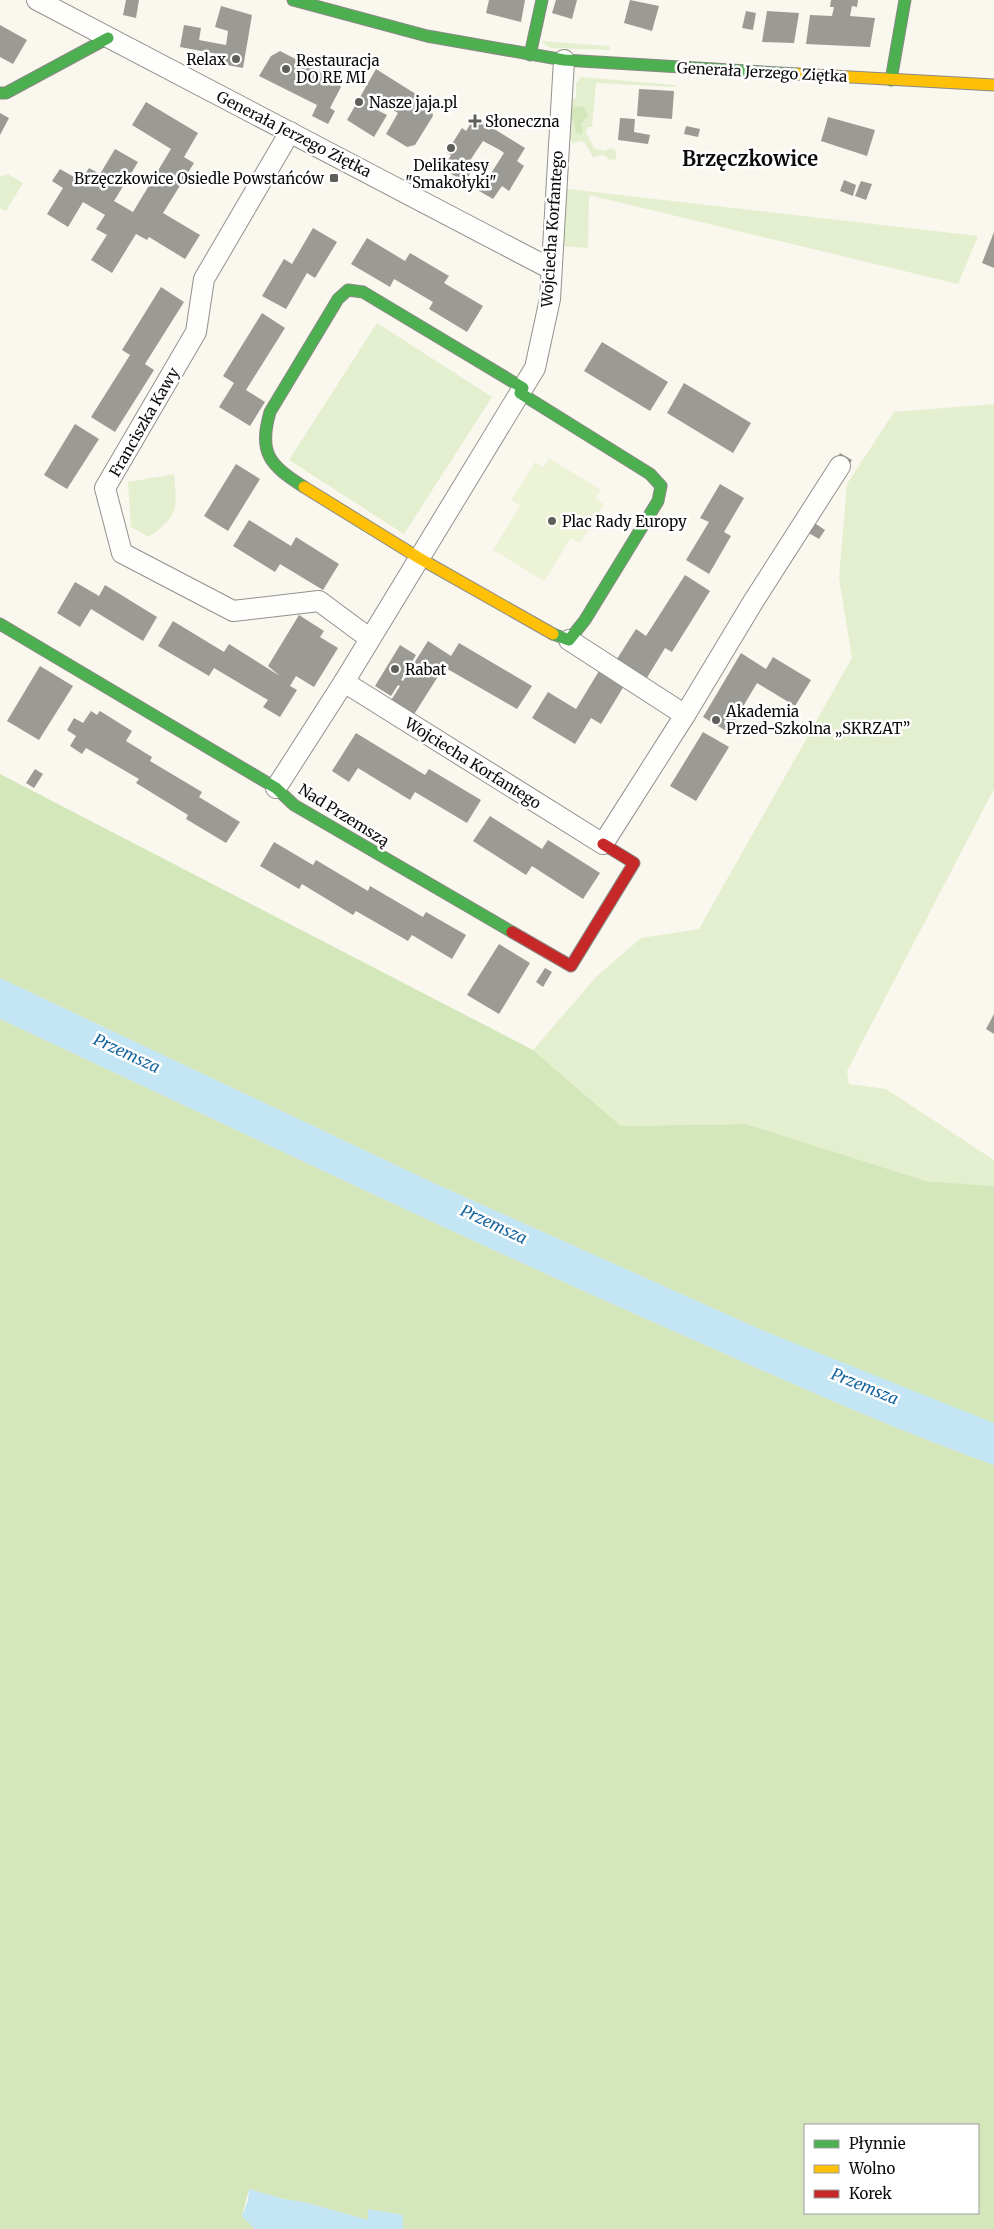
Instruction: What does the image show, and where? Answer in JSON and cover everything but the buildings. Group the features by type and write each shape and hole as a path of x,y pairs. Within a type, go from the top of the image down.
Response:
{"street":[{"name":"Generała Jerzego Ziętka","path":"37,0 550,269"},
{"name":"Generała Jerzego Ziętka","path":"294,0 326,5 446,40 564,60 994,85"},
{"path":"530,55 542,0"},
{"path":"891,80 904,0"},
{"path":"0,93 6,93 108,38"},
{"name":"Wojciecha Korfantego","path":"276,788 344,682 369,638 521,391 537,360 550,299 550,269 564,60"},
{"name":"Franciszka Kawy","path":"290,132 204,279 196,332 105,488 122,554 233,611 319,601 369,638"},
{"path":"569,640 585,620 658,501 661,486 650,474 363,292 348,290 338,299 270,412 264,430 264,451 272,464 419,558 553,634 569,640 685,715"},
{"path":"603,844 840,466"},
{"name":"Nad Przemszą","path":"0,624 276,788 294,805 571,966 634,863"},
{"name":"Wojciecha Korfantego","path":"344,682 634,863"}],"green space":[{"path":"541,41 609,46 610,50 550,48"},
{"path":"581,77 675,85 676,87 596,83 592,127 588,127 586,132 594,148 603,151 612,148 616,151 616,159 610,160 603,155 593,157 584,142 579,141 573,144 569,137 570,119 580,127 584,119 571,109 572,98 576,98 576,84"},
{"path":"577,106 584,107 588,116 581,124 583,132 581,134 576,133 574,122 570,119 571,109"},
{"path":"8,174 23,183 6,211 0,208 0,177"},
{"path":"559,188 978,236 958,284 589,195 588,248 561,246"},
{"path":"377,323 492,397 404,534 289,460"},
{"path":"994,404 994,789 847,1071 849,1084 886,1089 994,1160 994,1186 926,1181 746,1124 621,1126 533,1050 597,976 641,938 699,929 852,658 839,578 847,484 894,412"},
{"name":"Plac Rady Europy","path":"549,458 601,490 595,499 604,504 580,543 571,538 544,581 493,550 520,506 511,500 535,462 544,467"},
{"path":"174,474 176,496 174,511 171,517 149,537 131,527 128,482"},
{"path":"0,774 533,1050 621,1126 746,1124 926,1181 994,1186 994,1425 764,1331 436,1184 0,978"},
{"path":"0,1019 406,1209 736,1359 907,1432 994,1465 994,2229 403,2229 403,2215 368,2210 368,2220 249,2189 242,2216 255,2229 0,2229"}],"water":[{"name":"Przemsza","path":"0,978 436,1184 764,1331 994,1423 994,1465 907,1432 736,1359 406,1209 0,1019"},
{"path":"249,2189 368,2220 368,2209 403,2215 403,2229 255,2229 242,2216 248,2200"}],"traffic: fast":[{"path":"293,0 427,36 564,60 797,74"},
{"path":"530,55 542,0"},
{"path":"891,80 905,0"},
{"path":"0,93 6,93 108,38"},
{"path":"304,487 275,465 270,457 265,438 270,412 338,299 348,290 363,292 523,388"},
{"path":"520,393 650,474 661,486 658,501 585,620 569,640 553,634"},
{"path":"0,624 276,788 294,805 512,932"}],"traffic: slow":[{"path":"797,74 994,85"},
{"path":"304,487 419,558 553,634"}],"traffic: jam":[{"path":"512,932 571,966 634,863 603,844"}],"place":[{"name":"Relax","path":"236,59"},
{"name":"Restauracja DO RE MI","path":"286,69"},
{"name":"Nasze jaja.pl","path":"359,102"},
{"name":"Słoneczna","path":"475,121"},
{"name":"Delikatesy \"Smakołyki\"","path":"451,148"},
{"name":"Brzęczkowice Osiedle Powstańców","path":"334,178"},
{"name":"Plac Rady Europy","path":"552,521"},
{"name":"Rabat","path":"395,669"},
{"name":"Akademia Przed-Szkolna „SKRZAT”","path":"716,720"}],"district":[{"name":"Brzęczkowice","path":"750,158"}]}
